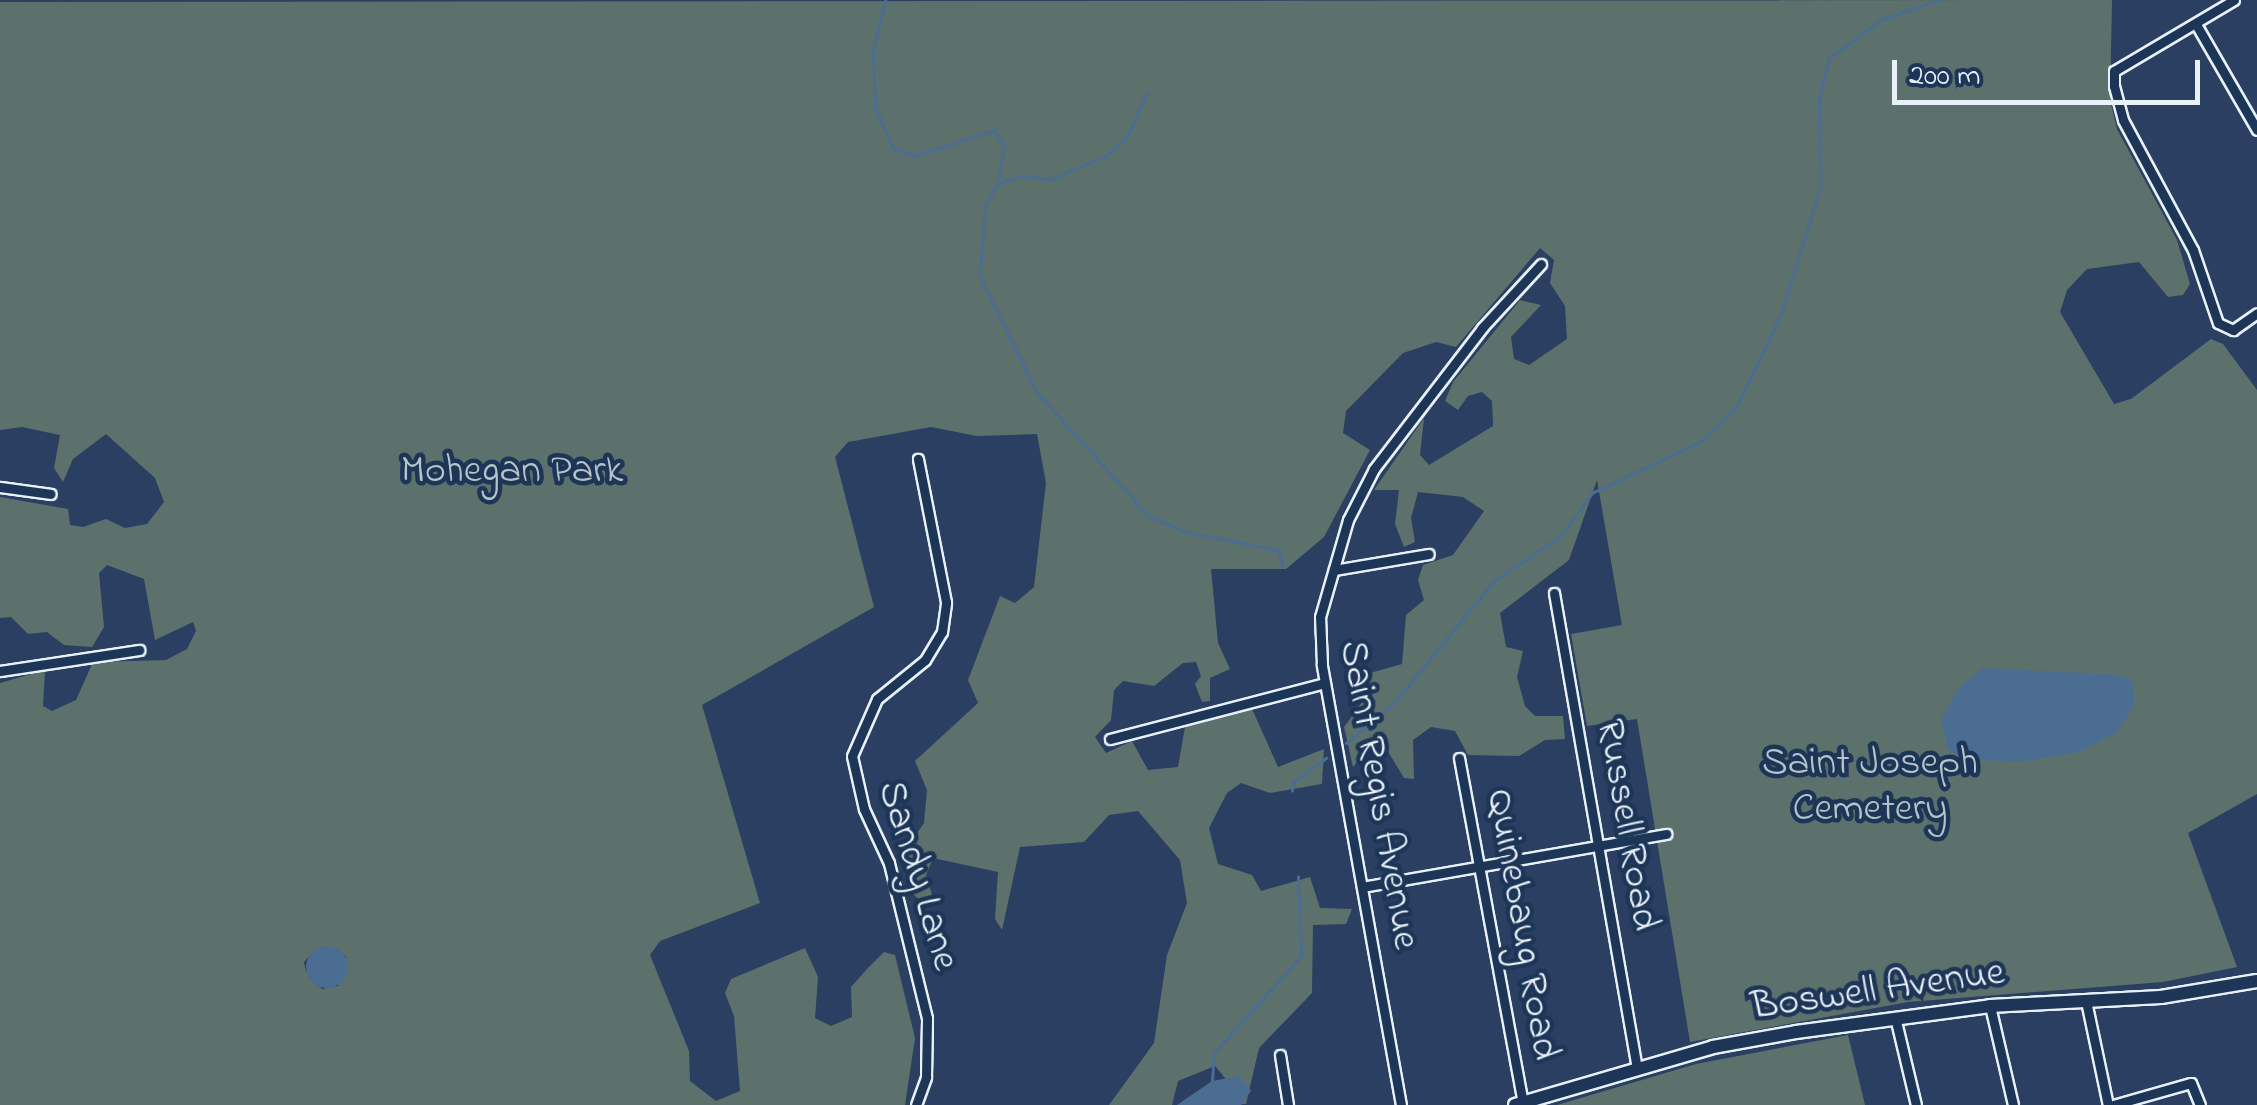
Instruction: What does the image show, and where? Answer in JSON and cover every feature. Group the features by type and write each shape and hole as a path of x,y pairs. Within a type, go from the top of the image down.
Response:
{"main road":[{"name":"Boswell Avenue","path":"1519,1104 1713,1047 1895,1017 2257,981"}],"street":[{"path":"2231,1 2197,26 2114,71 2114,86 2123,120 2193,250 2218,323 2233,330 2257,312"},
{"path":"2197,26 2257,130"},
{"name":"Saint Regis Avenue","path":"1401,1105 1325,683 1319,626 1334,570 1374,469 1482,328 1541,264"},
{"name":"Sandy Lane","path":"916,1105 926,1077 927,1018 889,863 864,810 852,756 877,699 924,660 942,632 946,602 918,459"},
{"path":"0,487 50,494"},
{"path":"1334,570 1429,554"},
{"name":"Russell Road","path":"1554,593 1638,1068"},
{"path":"0,671 138,650"},
{"path":"1110,739 1325,683"},
{"name":"Quinebaug Road","path":"1459,758 1482,866 1519,1104"},
{"path":"1362,887 1666,834"},
{"path":"2086,1001 2110,1105 2191,1084 2200,1105"},
{"path":"1990,1006 2012,1105"},
{"path":"1895,1017 1916,1105"},
{"path":"1280,1055 1288,1105"}],"green space":[{"path":"2112,0 2110,100 2117,129 2177,240 2190,284 2183,295 2168,297 2139,262 2087,269 2067,290 2060,312 2114,404 2131,399 2211,339 2223,344 2257,390 2257,794 2188,833 2237,967 2163,982 1908,1002 1690,1042 1637,719 1587,726 1571,634 1622,625 1597,480 1569,560 1500,613 1506,647 1523,651 1517,677 1525,706 1535,716 1563,716 1565,739 1545,740 1519,756 1468,755 1455,731 1431,727 1413,740 1414,779 1404,778 1378,735 1353,767 1344,727 1365,698 1370,673 1402,664 1406,615 1424,600 1418,580 1423,565 1453,555 1484,511 1463,497 1418,492 1411,518 1415,542 1404,547 1395,524 1399,490 1374,490 1424,418 1420,455 1429,465 1493,426 1492,401 1482,392 1468,396 1458,410 1445,401 1453,382 1520,300 1541,305 1511,337 1514,359 1529,365 1567,339 1565,306 1550,283 1554,260 1540,248 1456,347 1436,342 1403,353 1346,411 1343,433 1370,450 1324,537 1286,569 1211,569 1218,643 1230,669 1210,678 1210,701 1202,702 1195,684 1201,676 1196,662 1183,663 1154,686 1123,681 1114,690 1111,720 1095,737 1106,753 1132,741 1148,770 1178,767 1185,727 1252,709 1278,767 1324,749 1322,784 1270,793 1241,783 1227,793 1209,828 1218,864 1252,875 1261,891 1310,877 1320,908 1352,909 1346,924 1313,925 1312,993 1259,1048 1246,1104 1224,1105 1225,1078 1215,1066 1178,1081 1172,1105 1109,1105 1154,1043 1167,955 1187,903 1180,860 1138,811 1109,815 1084,842 1020,847 1002,930 995,919 998,872 933,858 926,875 933,898 921,901 913,894 907,848 924,823 927,790 915,761 978,703 968,680 1000,596 1015,603 1034,587 1046,483 1037,434 977,436 931,427 848,442 835,457 874,607 702,705 760,903 660,941 650,955 689,1051 690,1081 716,1101 740,1091 734,1016 725,993 731,979 805,948 818,977 815,1018 831,1026 852,1017 851,987 866,970 884,952 895,955 915,1038 905,1105 0,1105 0,683 45,670 43,706 52,711 76,700 93,662 166,660 187,649 196,631 193,622 155,640 144,579 107,565 99,573 104,627 92,647 64,645 47,632 28,634 11,617 0,618 0,497 68,509 70,525 83,527 106,519 125,528 147,524 164,502 155,478 106,434 73,459 63,482 54,468 60,435 22,427 0,430 0,2","holes":["315,950 346,956 338,986 322,989 306,971 304,962"]},
{"path":"1848,1035 1865,1105 1557,1105 1696,1064"}],"water":[{"path":"1983,668 2120,675 2133,682 2135,704 2117,732 2080,752 2020,762 1964,759 1947,748 1941,720 1958,689"},
{"path":"327,946 342,952 348,967 342,982 327,988 312,982 306,967 312,952"},
{"path":"1240,1076 1251,1091 1241,1105 1177,1105 1212,1081"}],"waterway":[{"path":"886,0 873,51 876,108 893,148 915,156 995,130 1004,146 998,183 986,206 980,276 1037,392 1149,516 1186,532 1279,550 1283,567"},
{"path":"1346,743 1394,703 1494,581 1562,535 1592,493 1702,441 1736,408 1781,314 1820,187 1819,98 1829,58 1882,19 1939,0"},
{"path":"998,183 1021,176 1052,179 1106,156 1127,137 1147,92"},
{"path":"1292,791 1293,782 1326,758"},
{"path":"1212,1081 1214,1053 1301,956 1298,877"}],"park label":[{"name":"Mohegan Park","path":"512,472"},
{"name":"Saint Joseph Cemetery","path":"1870,787"}]}
